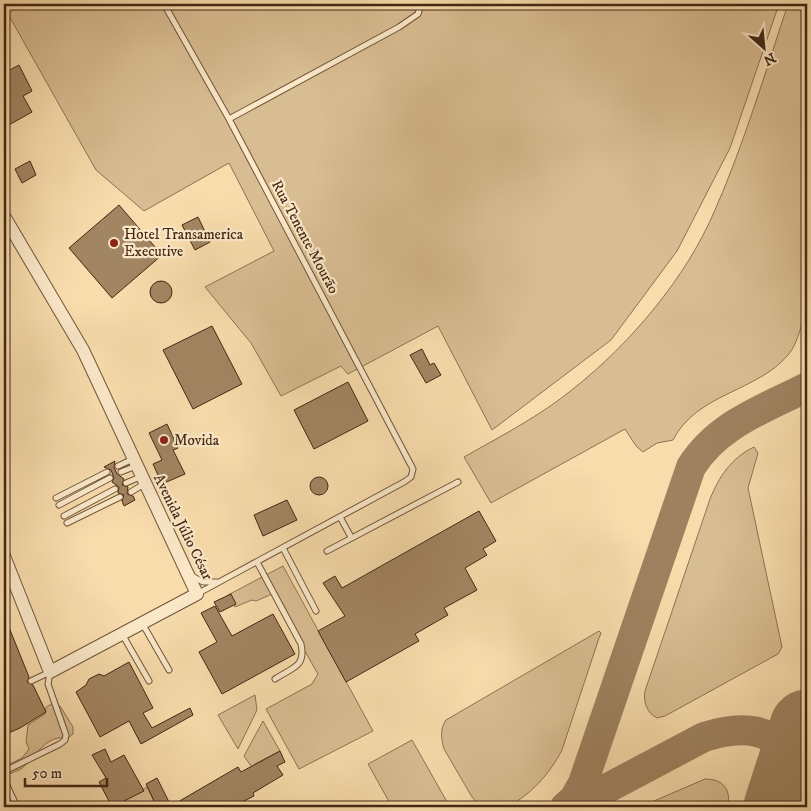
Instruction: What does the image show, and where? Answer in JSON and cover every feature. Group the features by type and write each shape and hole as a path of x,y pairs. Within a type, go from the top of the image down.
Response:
{"street":[{"name":"Avenida Júlio César","path":"4,216 83,350 197,594 50,672"},
{"path":"4,556 50,672"}],"lane":[{"name":"Rua Tenente Mourão","path":"164,4 228,119 410,461 413,473 404,482 340,517"},
{"path":"228,119 399,27 418,14 421,4"},
{"path":"118,466 139,471"},
{"path":"121,472 139,471"},
{"path":"126,483 139,471"},
{"path":"131,492 139,471"},
{"path":"56,498 106,472"},
{"path":"59,505 110,478"},
{"path":"327,550 458,482"},
{"path":"64,516 115,489"},
{"path":"67,523 120,497"},
{"path":"197,594 340,517 351,538"},
{"path":"283,548 316,611"},
{"path":"257,562 300,644 304,657 301,662 275,679"},
{"path":"187,572 203,582 220,582"},
{"path":"142,623 169,670"},
{"path":"122,634 149,681"},
{"path":"31,681 50,672"},
{"path":"17,807 4,778 9,769 65,740 66,735 48,684 50,672"}],"shaded area":[{"path":"21,4 779,4 730,148 677,251 611,340 492,430 438,326 348,374 341,366 281,396 251,343 205,287 274,251 229,163 144,211 96,170 8,14"},
{"path":"788,4 807,4 807,305 798,338 792,350 775,367 760,377 697,412 684,424 673,440 657,443 643,452 636,446 625,429 491,503 464,457 534,417 595,371 636,330 673,284 703,235 726,185 754,108"},
{"path":"754,447 758,453 748,488 782,647 778,654 665,716 657,718 646,707 645,691 710,499 717,483 732,462"},
{"path":"283,566 373,731 299,769 266,709 312,684 318,674 272,594 235,607 228,595"},
{"path":"599,631 601,633 562,750 552,767 531,791 514,803 503,808 481,807 472,797 444,749 442,734 446,720"},
{"path":"255,695 257,710 238,749 218,715"},
{"path":"52,704 60,706 73,727 73,734 68,738 52,740 40,749 25,766 4,776 4,767 22,758 29,749 26,742 28,725 45,714 46,707"},
{"path":"263,721 280,751 255,764 265,786 244,756"},
{"path":"412,740 450,807 392,807 368,764"},
{"path":"705,779 717,781 725,787 729,801 728,807 640,807"},
{"path":"147,787 157,807 112,807"}],"building":[{"path":"19,65 32,91 23,96 32,112 7,126 4,117 4,73"},
{"path":"30,161 36,175 22,183 15,169"},
{"path":"119,205 162,255 112,298 69,248"},
{"path":"198,217 210,242 195,250 182,225"},
{"path":"161,281 171,288 172,292 165,302 161,303 151,296 150,292 157,282"},
{"path":"212,326 242,384 193,409 163,350"},
{"path":"422,349 430,365 434,363 441,375 426,383 410,355"},
{"path":"348,382 368,421 314,449 294,410"},
{"path":"167,424 178,448 173,450 185,474 162,484 153,464 162,460 149,433"},
{"path":"115,461 114,467 117,474 124,479 122,485 128,487 127,494 133,496 135,500 124,506 122,501 124,495 118,493 119,487 112,482 114,478 111,470 104,467"},
{"path":"315,477 323,477 328,482 326,493 315,495 310,490 310,482"},
{"path":"287,500 297,520 263,536 254,515"},
{"path":"479,511 496,541 483,549 487,555 465,568 477,590 444,608 448,615 415,634 419,641 346,682 318,631 345,616 323,583 335,576 342,588"},
{"path":"231,594 236,604 220,612 214,602"},
{"path":"215,606 232,636 273,614 295,654 222,694 199,652 217,642 201,613"},
{"path":"4,615 29,677 27,682 33,685 46,712 20,728 4,735"},
{"path":"129,662 153,708 143,713 152,728 190,708 193,715 141,744 129,721 100,737 76,692 86,685 89,679 99,674 104,676"},
{"path":"105,749 111,762 124,755 144,791 112,807 99,782 106,778 92,755"},
{"path":"280,751 285,762 277,766 283,775 253,793 254,796 232,807 157,807 146,784 157,778 171,806 238,767 241,772"}],"taxiway":[{"path":"565,807 574,799 583,783 691,467 714,439 728,429 743,419 807,387"},
{"path":"572,807 704,737 718,733 744,730 768,736 787,751 795,764"}],"runway":[{"path":"781,807 807,727"}],"place":[{"name":"Hotel Transamerica Executive","path":"114,243"},
{"name":"Movida","path":"164,440"}]}
